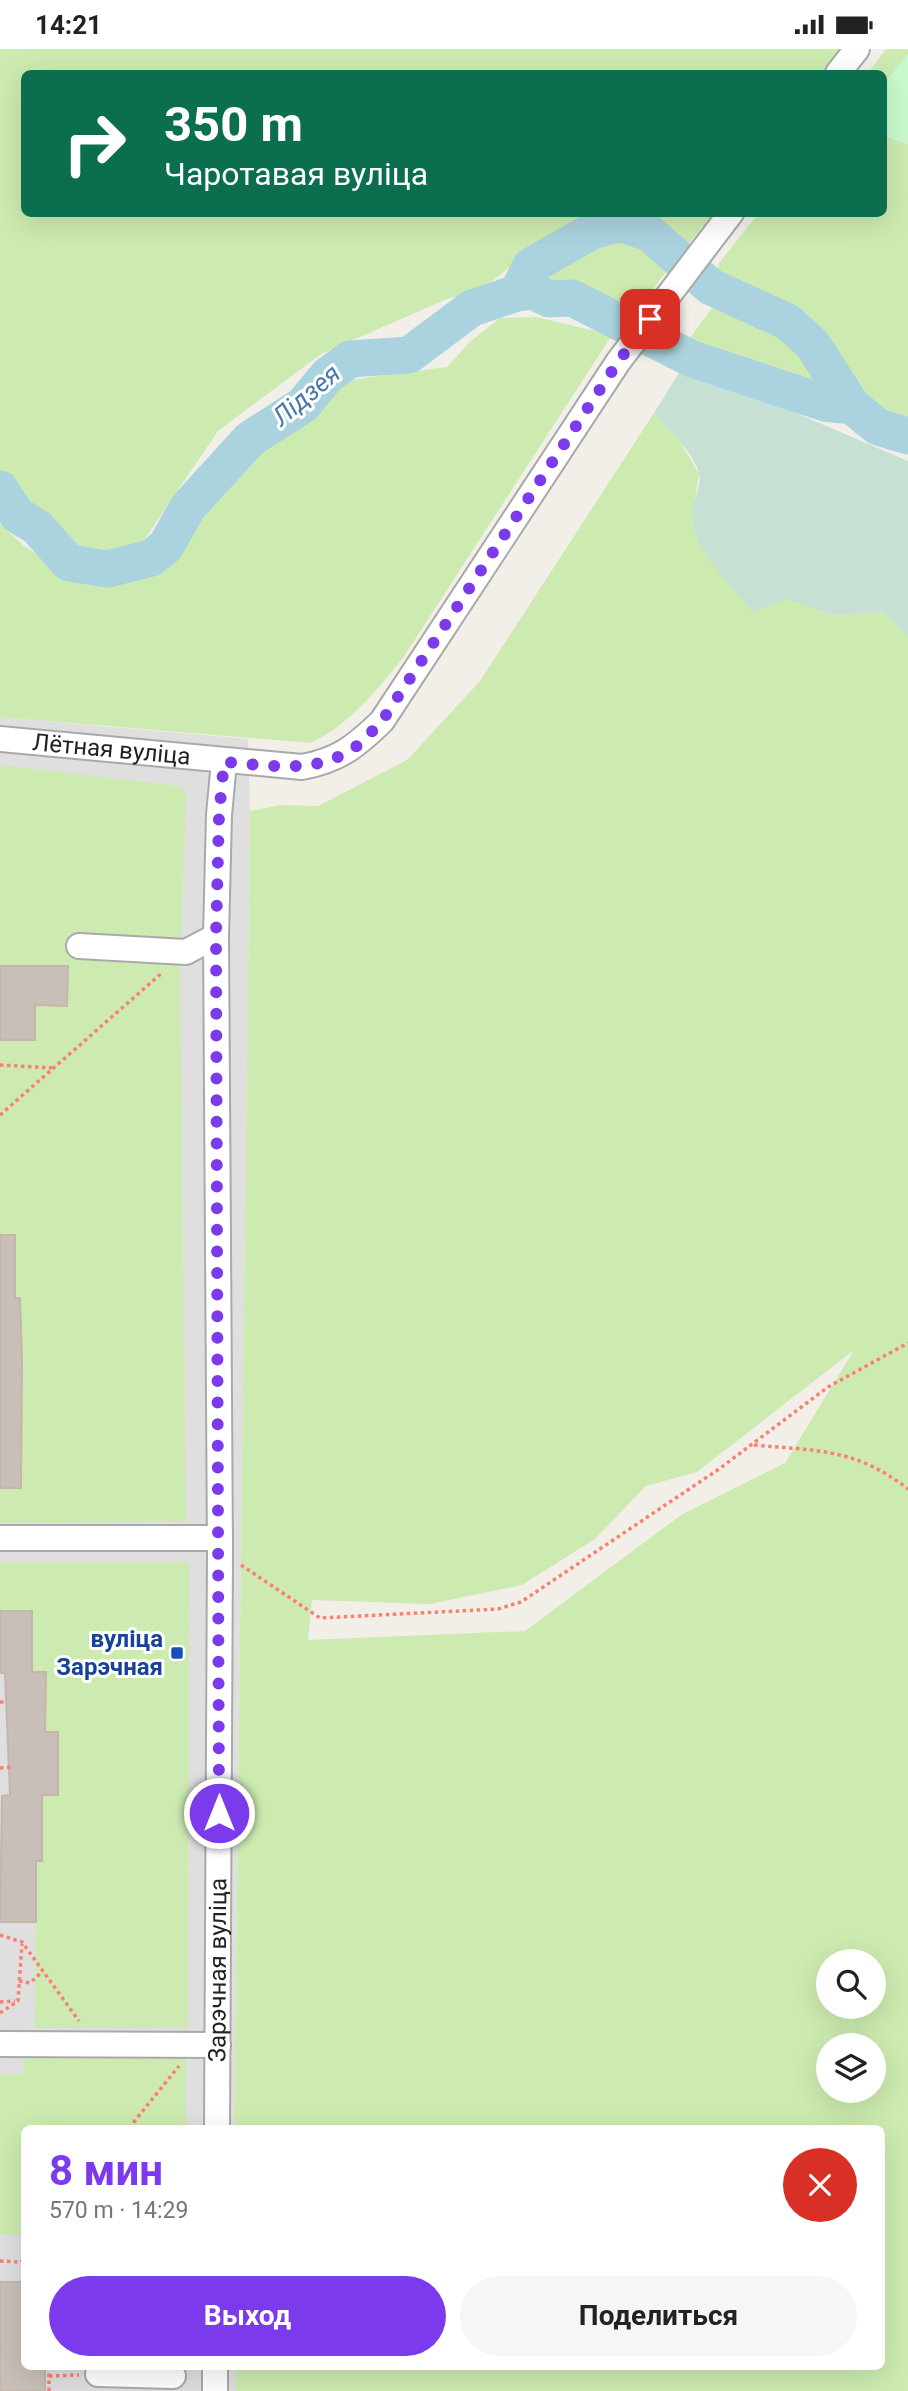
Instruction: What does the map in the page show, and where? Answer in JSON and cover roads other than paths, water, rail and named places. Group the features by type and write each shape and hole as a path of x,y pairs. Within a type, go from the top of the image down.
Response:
{"street":[{"path":"840,70 857,49"},
{"name":"Лётная вуліца","path":"0,739 224,762 302,767 323,763 354,748 382,721 618,362 729,217"},
{"name":"Зарэчная вуліца","path":"217,2125 207,2045 220,1545 216,936 219,815 224,762"},
{"path":"79,946 186,952 216,936"},
{"path":"0,1538 220,1545"},
{"path":"0,2044 207,2045"},
{"path":"215,2370 215,2391"},
{"path":"98,2377 173,2378"}],"waterway":[{"path":"517,293 531,266 592,231 620,223 649,233 711,287 788,322 813,345 852,406"},
{"name":"Лідзея","path":"0,489 17,515 37,527 69,563 108,569 151,558 166,546 188,507 250,439 303,405 327,376 350,359 409,355 472,308 517,293 533,291 549,299 572,298 692,359 825,403 852,406 878,427 908,436"}],"place":[{"name":"вуліца Зарэчная","path":"177,1653"}]}
